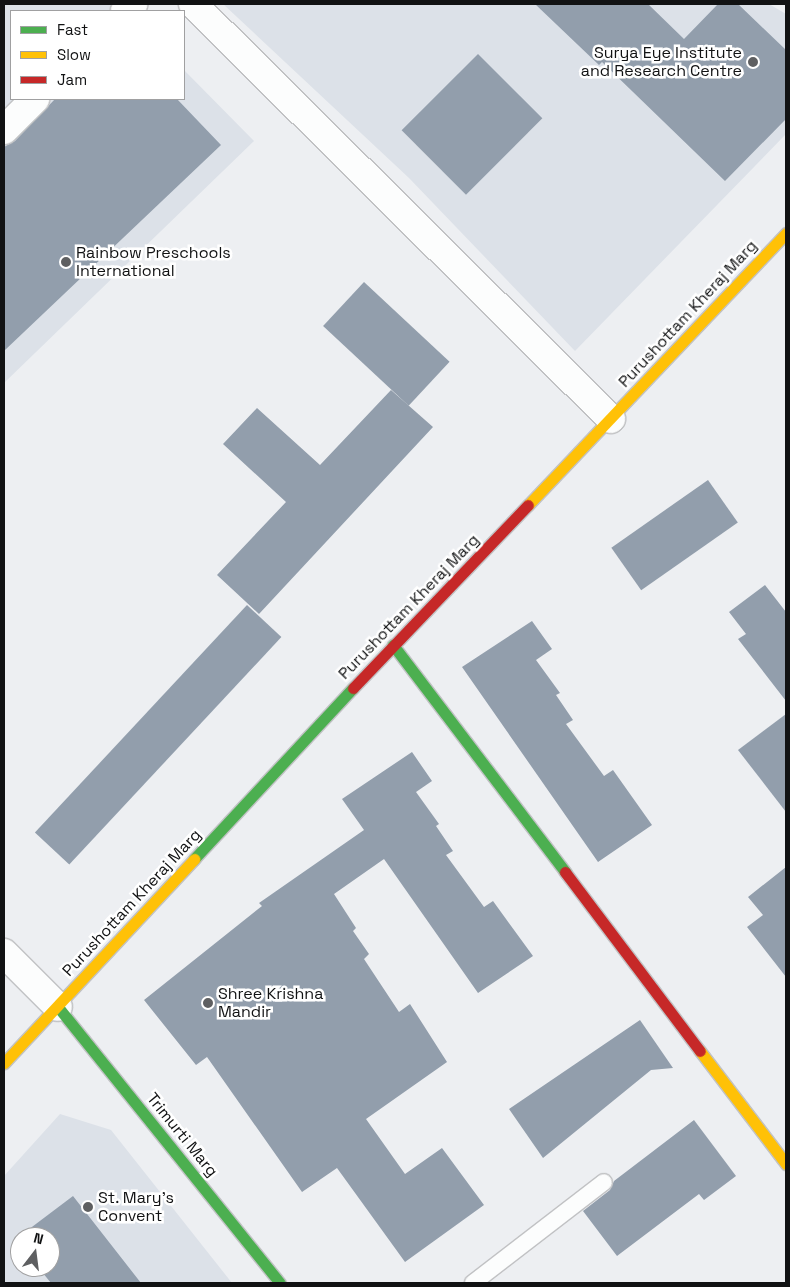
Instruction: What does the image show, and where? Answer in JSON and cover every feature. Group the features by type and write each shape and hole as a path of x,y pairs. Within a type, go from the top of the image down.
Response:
{"street":[{"path":"193,4 611,419"},
{"path":"4,130 34,100"},
{"name":"Purushottam Kheraj Marg","path":"4,1063 393,646 786,233"},
{"path":"393,646 786,1164"},
{"path":"4,953 58,1007"},
{"name":"Trimurti Marg","path":"58,1007 280,1283"}],"lane":[{"path":"473,1283 604,1182"}],"shaded area":[{"name":"Rainbow Preschools International","path":"4,4 117,4 124,10 10,10 10,100 185,100 185,71 254,141 4,383"},
{"path":"223,4 769,4 786,14 786,134 575,351 409,178"},
{"name":"St. Mary's Convent","path":"60,1114 111,1130 232,1283 4,1283 4,1176"}],"building":[{"path":"535,4 648,4 684,39 718,4 738,4 786,50 786,119 725,181 602,62 599,65"},
{"path":"478,54 542,118 466,195 402,130"},
{"name":"Rainbow Preschools International","path":"54,100 178,100 221,145 4,351 4,147 15,141"},
{"path":"364,282 450,362 409,406 323,326"},
{"path":"391,390 433,427 259,614 217,575 286,502 223,444 257,408 320,465"},
{"path":"708,480 738,523 641,590 611,548"},
{"path":"765,585 786,612 786,701 738,639 746,634 729,612"},
{"path":"247,605 281,637 69,865 35,832"},
{"path":"532,621 552,649 536,660 560,693 556,695 573,720 566,724 604,776 613,770 652,825 598,862 462,667"},
{"path":"786,714 786,812 738,750"},
{"path":"412,752 432,781 416,792 439,824 436,826 453,851 446,855 484,907 493,901 533,956 478,993 384,859 334,894 356,928 353,931 369,954 364,959 399,1012 410,1004 447,1062 366,1119 405,1174 442,1148 484,1205 405,1262 337,1168 302,1192 207,1057 196,1065 144,1000 262,906 259,903 364,830 342,799"},
{"path":"786,867 786,977 747,927 763,915 748,897"},
{"path":"640,1020 673,1068 651,1070 543,1158 509,1109"},
{"path":"694,1120 736,1176 704,1200 699,1194 617,1256 583,1211 610,1190 614,1181"},
{"path":"73,1196 141,1283 51,1283 46,1277 60,1277 60,1227 32,1227"}],"traffic: fast":[{"path":"393,645 565,872"},
{"path":"194,859 353,688"},
{"path":"58,1007 280,1283"}],"traffic: slow":[{"path":"528,505 786,233"},
{"path":"4,1063 194,859"},
{"path":"700,1051 786,1164"}],"traffic: jam":[{"path":"353,688 528,505"},
{"path":"565,872 700,1051"}],"place":[{"name":"Surya Eye Institute and Research Centre","path":"753,62"},
{"name":"Rainbow Preschools International","path":"66,262"},
{"name":"Shree Krishna Mandir","path":"208,1003"},
{"name":"St. Mary's Convent","path":"88,1207"}]}
